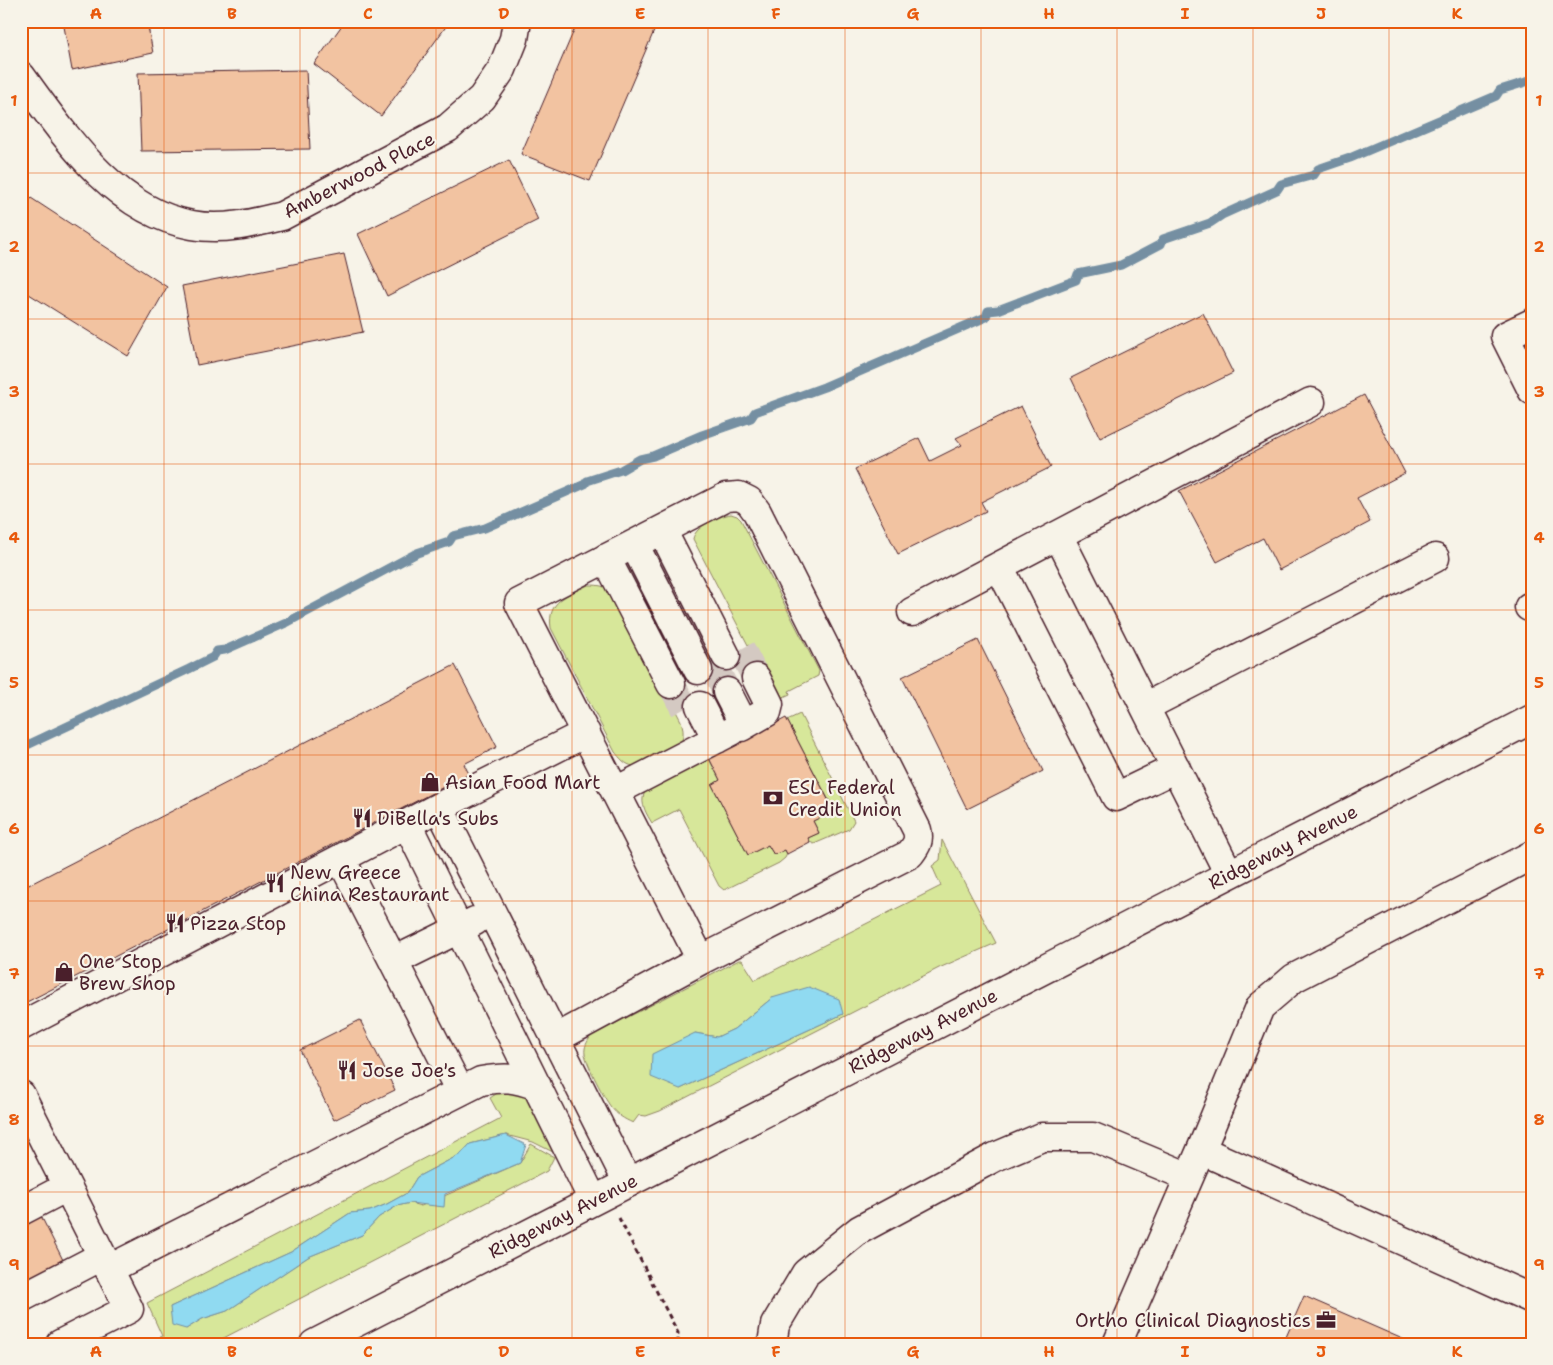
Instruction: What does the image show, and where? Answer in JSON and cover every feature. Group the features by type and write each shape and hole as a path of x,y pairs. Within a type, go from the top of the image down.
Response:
{"main road":[{"name":"Amberwood Place","path":"21,76 74,147 110,184 139,205 167,219 194,226 224,226 282,216 448,128 482,98 502,69 514,39 517,21"},
{"path":"1532,323 1505,336 1532,390"},
{"path":"912,612 1311,402"},
{"path":"555,1039 701,960 910,854 917,846 919,837 917,830 784,565 757,512 749,501 739,496 726,497 519,603 701,960"},
{"path":"1058,536 1229,874"},
{"path":"640,540 705,666 640,540"},
{"path":"1145,707 1435,558"},
{"path":"999,566 1116,797 1176,768"},
{"path":"616,791 732,731 767,712 769,704 721,696 732,731"},
{"name":"Ridgeway Avenue","path":"314,1344 1532,719"},
{"path":"21,1026 439,807 586,733"},
{"path":"439,807 555,1039 609,1192"},
{"path":"407,824 537,1086 609,1192"},
{"path":"1117,1344 1201,1150 1260,1007 1294,978 1532,855"},
{"path":"341,858 460,1091"},
{"path":"394,961 492,912"},
{"path":"21,1298 105,1263 480,1081 516,1078 537,1086"},
{"path":"21,1095 129,1309 60,1344"},
{"path":"772,1344 775,1325 806,1273 859,1230 995,1157 1042,1137 1093,1137 1189,1177"},
{"path":"1201,1150 1532,1299"},
{"path":"21,1190 63,1179"},
{"path":"21,1211 63,1179"}],"path":[{"path":"609,1192 678,1333 678,1344"}],"green space":[{"path":"731,514 741,520 819,671 818,676 789,691 790,694 779,699 767,673 748,645 693,539 698,530 703,526 714,519"},
{"path":"588,585 604,587 616,595 683,728 682,740 674,749 660,758 639,766 628,764 615,752 551,628 552,611 555,605 566,596"},
{"path":"800,714 854,821 849,829 814,844 808,838 819,833 813,821 834,810 787,720"},
{"path":"707,755 720,780 712,785 748,855 768,845 774,855 785,850 787,854 779,863 724,890 719,886 679,809 652,823 643,802 647,789 672,773"},
{"path":"942,840 996,943 939,968 660,1111 646,1116 639,1115 633,1123 611,1107 586,1059 585,1047 591,1036 739,960 742,960 755,980 941,886 932,866 940,860","holes":["772,998 843,1014 680,1089 695,1033 717,1037 734,1029"]},
{"path":"515,1090 531,1099 555,1153 533,1142 506,1135 470,1144 461,1154 417,1177 407,1193 387,1204 370,1211 350,1213 291,1252 170,1307 186,1329 202,1319 227,1311 308,1257 362,1235 379,1217 397,1206 410,1203 421,1206 520,1163 531,1144 554,1157 547,1171 212,1344 148,1344 162,1336 147,1303 501,1118 490,1098 499,1092"}],"water":[{"path":"809,987 839,999 843,1014 680,1089 651,1077 652,1054 695,1033 717,1037 734,1029 772,998"},
{"path":"506,1135 526,1145 520,1163 445,1194 444,1207 410,1203 397,1206 379,1217 362,1235 308,1257 227,1311 202,1319 186,1329 172,1325 170,1307 291,1252 350,1213 370,1211 387,1204 407,1193 417,1177 461,1154 470,1144"}],"building":[{"path":"63,21 147,21 153,53 72,70"},
{"path":"345,21 450,21 381,116 314,64"},
{"path":"578,21 650,21 657,24 590,181 521,154"},
{"path":"306,70 310,149 141,151 138,73"},
{"path":"509,160 538,220 387,296 358,234"},
{"path":"21,163 29,173 21,178"},
{"path":"31,198 167,287 128,356 21,289 21,212"},
{"path":"344,254 363,332 197,365 182,286"},
{"path":"1203,313 1233,373 1100,438 1071,378"},
{"path":"1364,395 1405,473 1357,498 1370,522 1279,570 1263,538 1217,562 1179,491"},
{"path":"1021,406 1051,467 981,502 986,511 898,554 855,469 919,438 930,461 962,445 956,438"},
{"path":"978,640 1043,771 967,809 902,677"},
{"path":"455,665 497,747 464,764 469,774 21,1005 21,889"},
{"name":"ESL Federal Credit Union","path":"786,718 834,811 813,821 819,833 808,838 810,842 787,854 785,850 774,855 768,845 748,855 712,785 720,780 709,758 751,731 754,735"},
{"name":"Jose Joe's","path":"360,1020 395,1090 334,1120 300,1050"},
{"path":"41,1216 64,1262 21,1283 21,1226"},
{"name":"Ortho Clinical Diagnostics","path":"1304,1296 1414,1344 1283,1344"}],"waterway":[{"path":"21,748 189,669 213,657 217,651 225,650 286,623 417,553 449,542 453,536 485,528 585,484 587,481 621,470 640,459 653,456 702,435 751,418 755,412 824,387 986,317 988,311 998,310 1076,280 1078,274 1121,265 1161,244 1163,239 1210,223 1222,215 1277,190 1281,184 1314,175 1318,169 1350,158 1496,96 1500,90 1532,80"}],"tunnel":[{"path":"741,649 756,678"},
{"path":"712,663 727,692"},
{"path":"671,684 687,713"}],"place":[{"name":"Asian Food Mart","path":"430,782"},
{"name":"ESL Federal Credit Union","path":"773,798"},
{"name":"DiBella's Subs","path":"362,818"},
{"name":"New Greece China Restaurant","path":"275,883"},
{"name":"Pizza Stop","path":"175,923"},
{"name":"One Stop Brew Shop","path":"64,972"},
{"name":"Jose Joe's","path":"347,1070"},
{"name":"Ortho Clinical Diagnostics","path":"1326,1320"}]}
